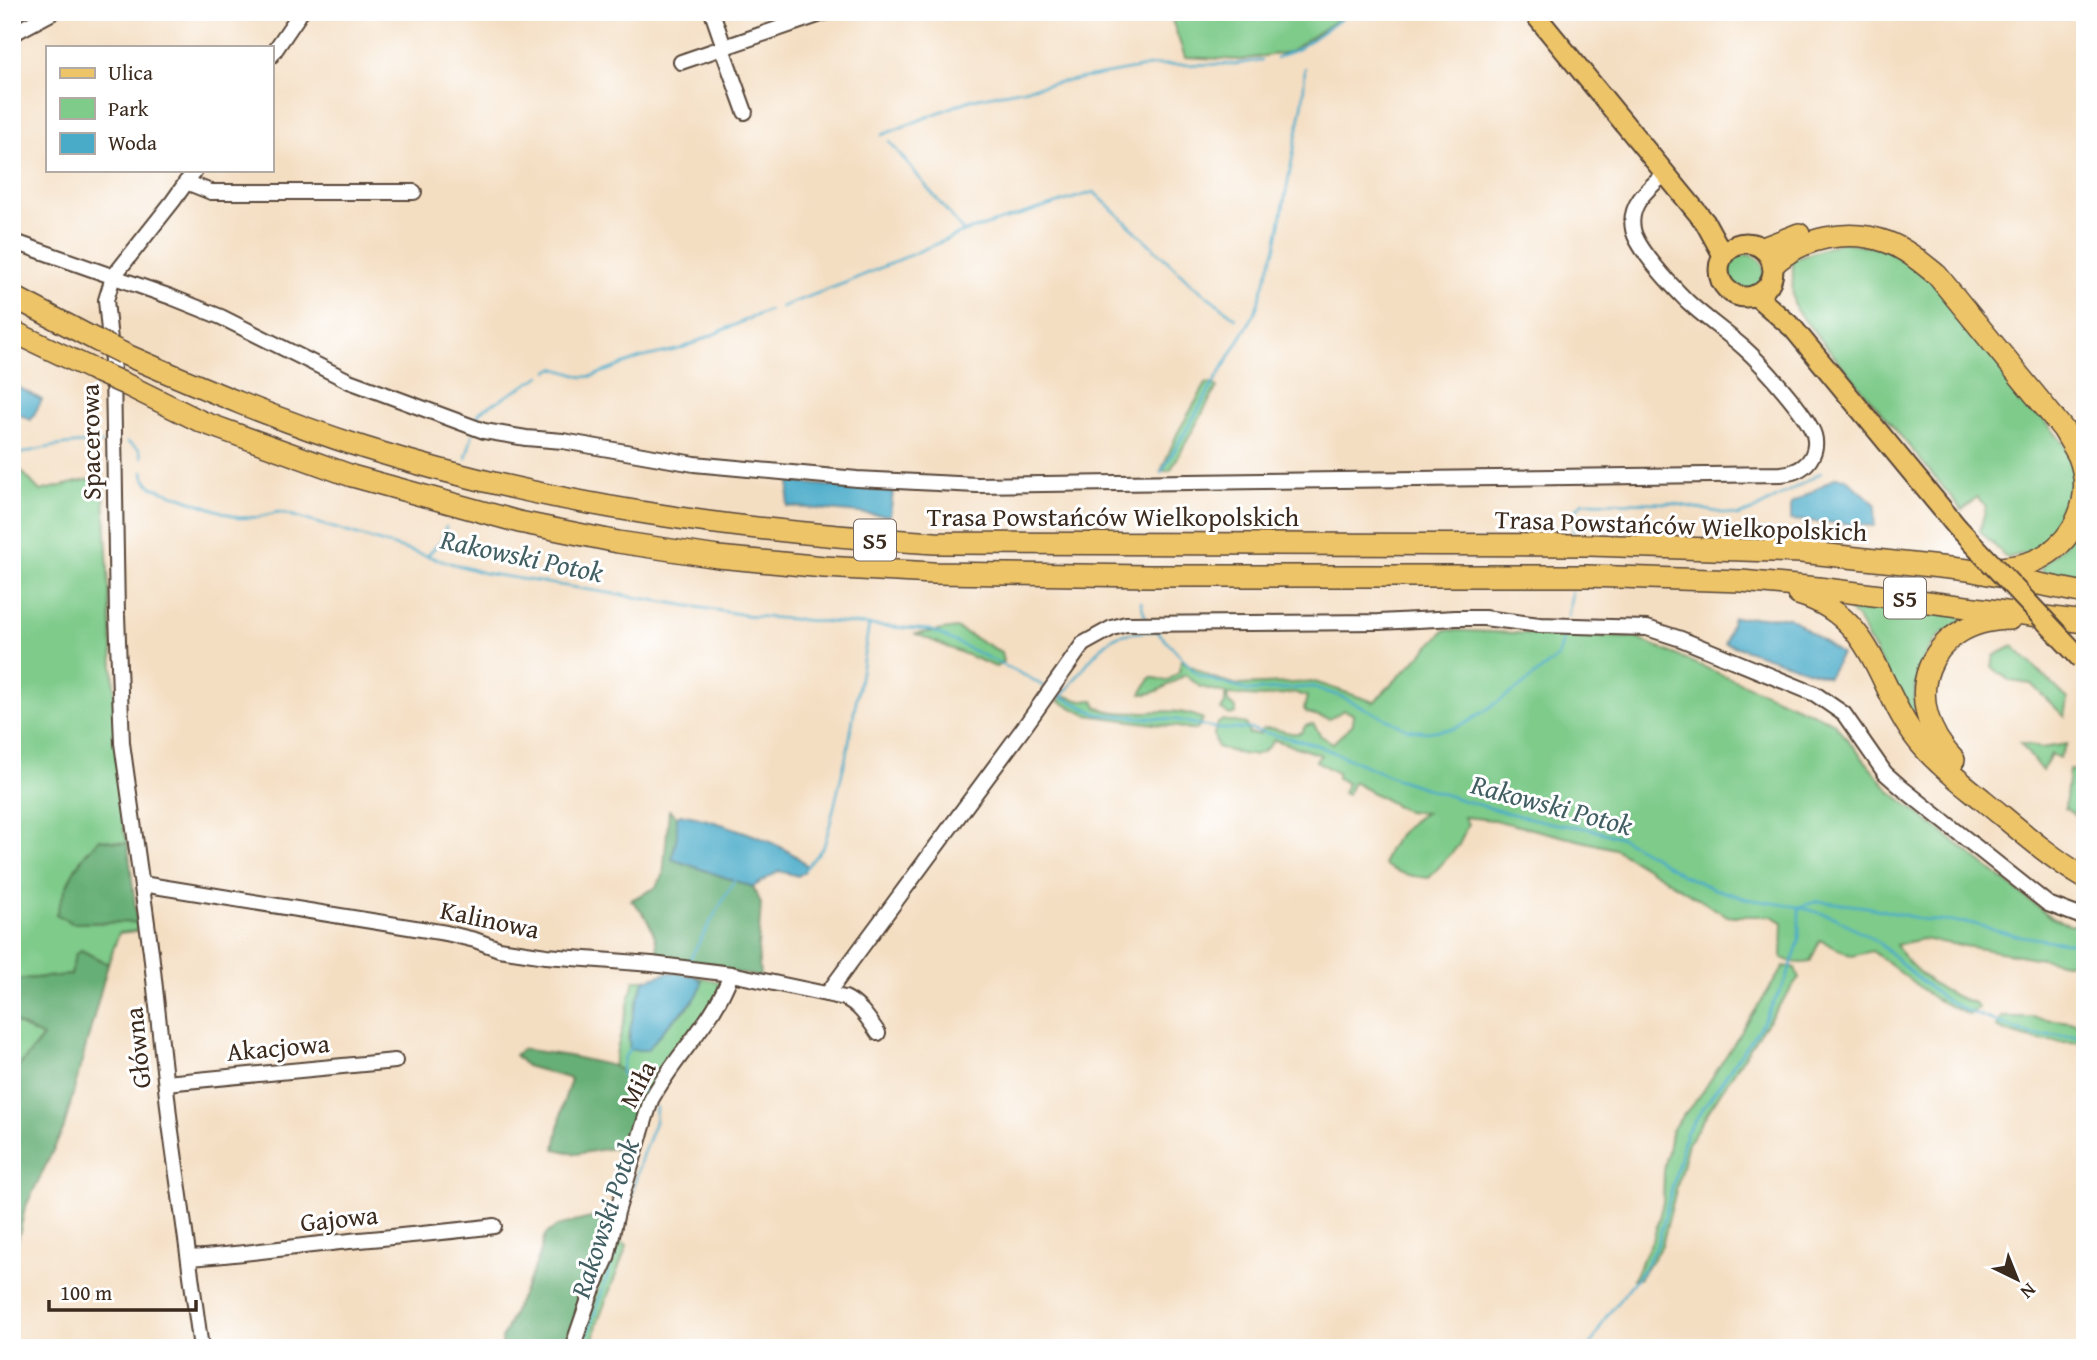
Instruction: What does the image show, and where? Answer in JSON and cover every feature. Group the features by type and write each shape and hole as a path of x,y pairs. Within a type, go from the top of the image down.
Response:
{"highway":[{"path":"1765,273 1819,227 1849,223 1880,226 1904,235 1928,250 1944,266 2085,441"},
{"path":"1765,273 1786,254 1832,236 1859,235 1887,242 1914,256 1944,284 2063,429 2078,457 2084,477 2083,500 2072,530 2063,542 2034,561 2016,567 1968,570"},
{"name":"Trasa Powstańców Wielkopolskich","path":"12,296 96,341 219,395 363,447 523,490 611,508 724,525 826,537 934,543 1589,545 1788,551 1968,570 2085,593"},
{"name":"Trasa Powstańców Wielkopolskich","path":"12,331 202,422 376,483 519,522 618,542 718,557 824,567 933,573 1587,576 1741,581 2077,620"},
{"path":"1741,581 1821,602 1854,628 1913,733 1931,756 2040,847 2085,878"},
{"path":"2077,620 2001,619 1982,622 1963,630 1936,655 1927,674 1923,695 1932,733 1951,758 2031,825 2085,863"}],"main road":[{"path":"1533,12 1730,249"},
{"path":"1765,273 1740,297 1725,288 1718,273 1730,249 1747,243 1765,273 1793,328 1957,527 2083,661"}],"street":[{"path":"12,34 53,12"},
{"path":"273,53 301,12"},
{"path":"712,12 745,112"},
{"path":"681,62 827,12"},
{"path":"12,241 221,317 349,381 468,427 694,464 857,479 977,485 1781,474 1799,470 1810,460 1815,448 1814,435 1803,417 1750,353 1684,299 1636,238 1632,225 1635,207 1644,192 1666,173"},
{"path":"191,176 211,192 414,192"},
{"name":"Spacerowa","path":"122,743 114,398 106,300 113,277 191,176"},
{"path":"827,994 1083,644 1101,633 1126,624 1379,622 1484,618 1540,625 1630,627 1661,632 1815,694 1833,705 1854,726 1885,773 1902,788 2048,904 2085,918"},
{"name":"Główna","path":"122,743 201,1348"},
{"name":"Kalinowa","path":"142,884 446,933 499,949 731,974 853,1002 878,1033"},
{"name":"Miła","path":"575,1348 590,1296 607,1258 617,1212 651,1100 659,1084 706,1025 723,997 731,974"},
{"name":"Akacjowa","path":"166,1083 395,1060"},
{"name":"Gajowa","path":"189,1258 495,1226"}],"green space":[{"path":"1180,12 1348,12 1289,52 1240,60 1185,57 1172,20"},
{"path":"1842,242 1886,249 1932,281 2063,443 2075,466 2077,487 2066,525 2041,549 2007,558 1980,531 1986,506 1977,497 1962,510 1796,310 1792,260"},
{"path":"1747,255 1759,260 1764,272 1759,284 1747,289 1735,284 1730,272 1735,260"},
{"path":"1212,383 1217,387 1170,471 1161,471 1178,432 1206,384"},
{"path":"12,461 40,491 103,476 120,798 128,844 100,839 84,856 73,874 56,914 72,923 137,922 137,931 119,933 108,964 81,950 75,955 71,975 12,980"},
{"path":"2085,524 2085,579 2040,569"},
{"path":"1853,602 1960,615 1963,619 1936,639 1924,657 1917,677 1914,709 1909,714 1856,617 1849,610"},
{"path":"956,628 1001,652 1003,662 996,667 916,634"},
{"path":"1445,630 1636,638 1833,722 1890,791 2053,919 2085,929 2085,959 2066,963 1922,939 1896,945 1911,964 1930,981 1975,1003 1978,1008 1969,1015 1935,999 1872,951 1852,956 1820,940 1810,962 1796,963 1785,960 1782,958 1783,922 1772,916 1727,916 1615,849 1494,820 1464,817 1468,824 1459,845 1429,878 1405,874 1384,865 1385,857 1399,834 1425,813 1406,811 1353,782 1347,795 1343,793 1347,783 1337,778 1337,773 1316,761 1321,755 1274,740 1262,752 1255,755 1242,754 1217,747 1214,734 1217,724 1223,720 1246,724 1249,734 1260,734 1262,729 1267,728 1297,733 1302,732 1305,726 1313,724 1321,736 1333,743 1353,724 1353,714 1344,710 1329,719 1307,713 1304,709 1307,696 1292,693 1264,697 1227,695 1228,702 1236,708 1236,713 1230,715 1221,710 1225,704 1225,693 1201,687 1185,675 1159,690 1141,694 1151,677 1167,681 1179,672 1181,660 1213,678 1238,685 1315,682 1374,702"},
{"path":"2013,646 2068,699 2065,717 2031,684 2010,681 1992,667 1994,656"},
{"path":"1066,696 1081,701 1094,700 1097,707 1109,711 1175,712 1203,719 1197,729 1192,729 1087,715 1058,701"},
{"path":"2020,743 2042,748 2067,744 2059,758 2051,754 2042,771"},
{"path":"2069,769 2083,773 2085,777 2085,822 2065,808"},
{"path":"669,810 677,817 677,836 672,859 753,887 761,903 758,948 760,977 658,959 651,927 631,900 655,888 663,876"},
{"path":"100,839 128,844 137,922 72,923 56,914 78,865"},
{"path":"81,950 108,964 64,1128 25,1208 15,1253 12,1252 12,1075 43,1037 12,1021 12,980 71,975 75,955"},
{"path":"1784,966 1795,968 1799,978 1760,1032 1688,1143 1662,1245 1639,1279 1633,1279 1654,1237 1663,1202 1664,1171 1672,1129 1702,1093"},
{"path":"695,976 723,983 719,998 650,1089 645,1088 613,1066 634,980 645,980 628,1038 664,1025 683,1013 697,994 702,981"},
{"path":"2001,1017 2031,1017 2085,1024 2085,1042 2050,1041 2018,1035 1996,1027"},
{"path":"12,1021 43,1037 12,1075"},
{"path":"522,1049 613,1066 645,1088 630,1145 576,1154 555,1149 563,1104 571,1079 526,1066 515,1055"},
{"path":"595,1217 609,1220 605,1246 573,1348 502,1348 502,1338 538,1260 545,1235 557,1226"},
{"path":"615,1237 627,1246 597,1324 593,1348 581,1348 582,1334"}],"water":[{"path":"12,384 42,400 31,420 12,411"},
{"path":"1836,477 1846,478 1876,505 1874,526 1791,520 1791,504"},
{"path":"790,482 893,492 890,516 787,506"},
{"path":"1789,617 1841,654 1828,677 1725,643 1733,618"},
{"path":"680,814 728,826 766,840 796,856 806,865 804,872 798,876 779,871 753,887 672,859 677,836 677,817"},
{"path":"670,972 695,976 702,981 698,994 647,1050 630,1050 631,1025 645,980"}],"waterway":[{"path":"1276,58 1298,49 1351,12"},
{"path":"882,135 973,99 1018,90 1156,65 1237,64 1262,60"},
{"path":"1161,473 1255,313 1276,246 1303,101 1305,68"},
{"path":"889,141 964,232"},
{"path":"781,307 964,232 1094,192 1193,285 1236,318"},
{"path":"549,371 554,368 583,377 593,376 640,358 680,349 769,310"},
{"path":"476,421 484,409 541,376"},
{"path":"466,458 473,433"},
{"name":"Rakowski Potok","path":"127,442 139,449 142,457"},
{"name":"Rakowski Potok","path":"12,456 57,446 102,443"},
{"name":"Rakowski Potok","path":"143,471 144,478 152,487 239,518 278,512 287,514 484,573 752,616 931,630 1046,688"},
{"path":"1573,532 1576,509 1583,502 1671,503 1738,516 1757,509 1821,473"},
{"path":"427,556 441,541 446,527"},
{"path":"1568,617 1572,591"},
{"path":"1141,602 1145,617"},
{"name":"Rakowski Potok","path":"802,869 805,869 824,846 848,748 869,625"},
{"path":"1061,697 1095,654 1110,640 1127,634 1157,631 1197,674 1206,678 1249,691 1313,687 1342,697 1407,729 1425,732 1452,729 1468,722 1520,687 1558,657 1566,632"},
{"name":"Rakowski Potok","path":"1060,696 1098,714 1177,720 1219,729 1249,729 1314,744 1397,779 1462,800 1508,813 1619,837 1682,875 1715,889 1747,899 1799,907 1834,917 1877,941 1941,997 1965,1010 2031,1035 2085,1036"},
{"name":"Rakowski Potok","path":"688,962 735,879"},
{"path":"1589,1348 1606,1317 1643,1270 1658,1243 1686,1133 1763,1022 1787,978 1799,941 1799,907 1818,901 1867,907 1926,920 1970,923 2015,935 2065,943 2085,942"},
{"name":"Rakowski Potok","path":"630,1049 624,1058 621,1072 627,1080 648,1093"},
{"name":"Rakowski Potok","path":"614,1259 642,1156 655,1122 656,1107"},
{"name":"Rakowski Potok","path":"583,1348 611,1265"}]}
